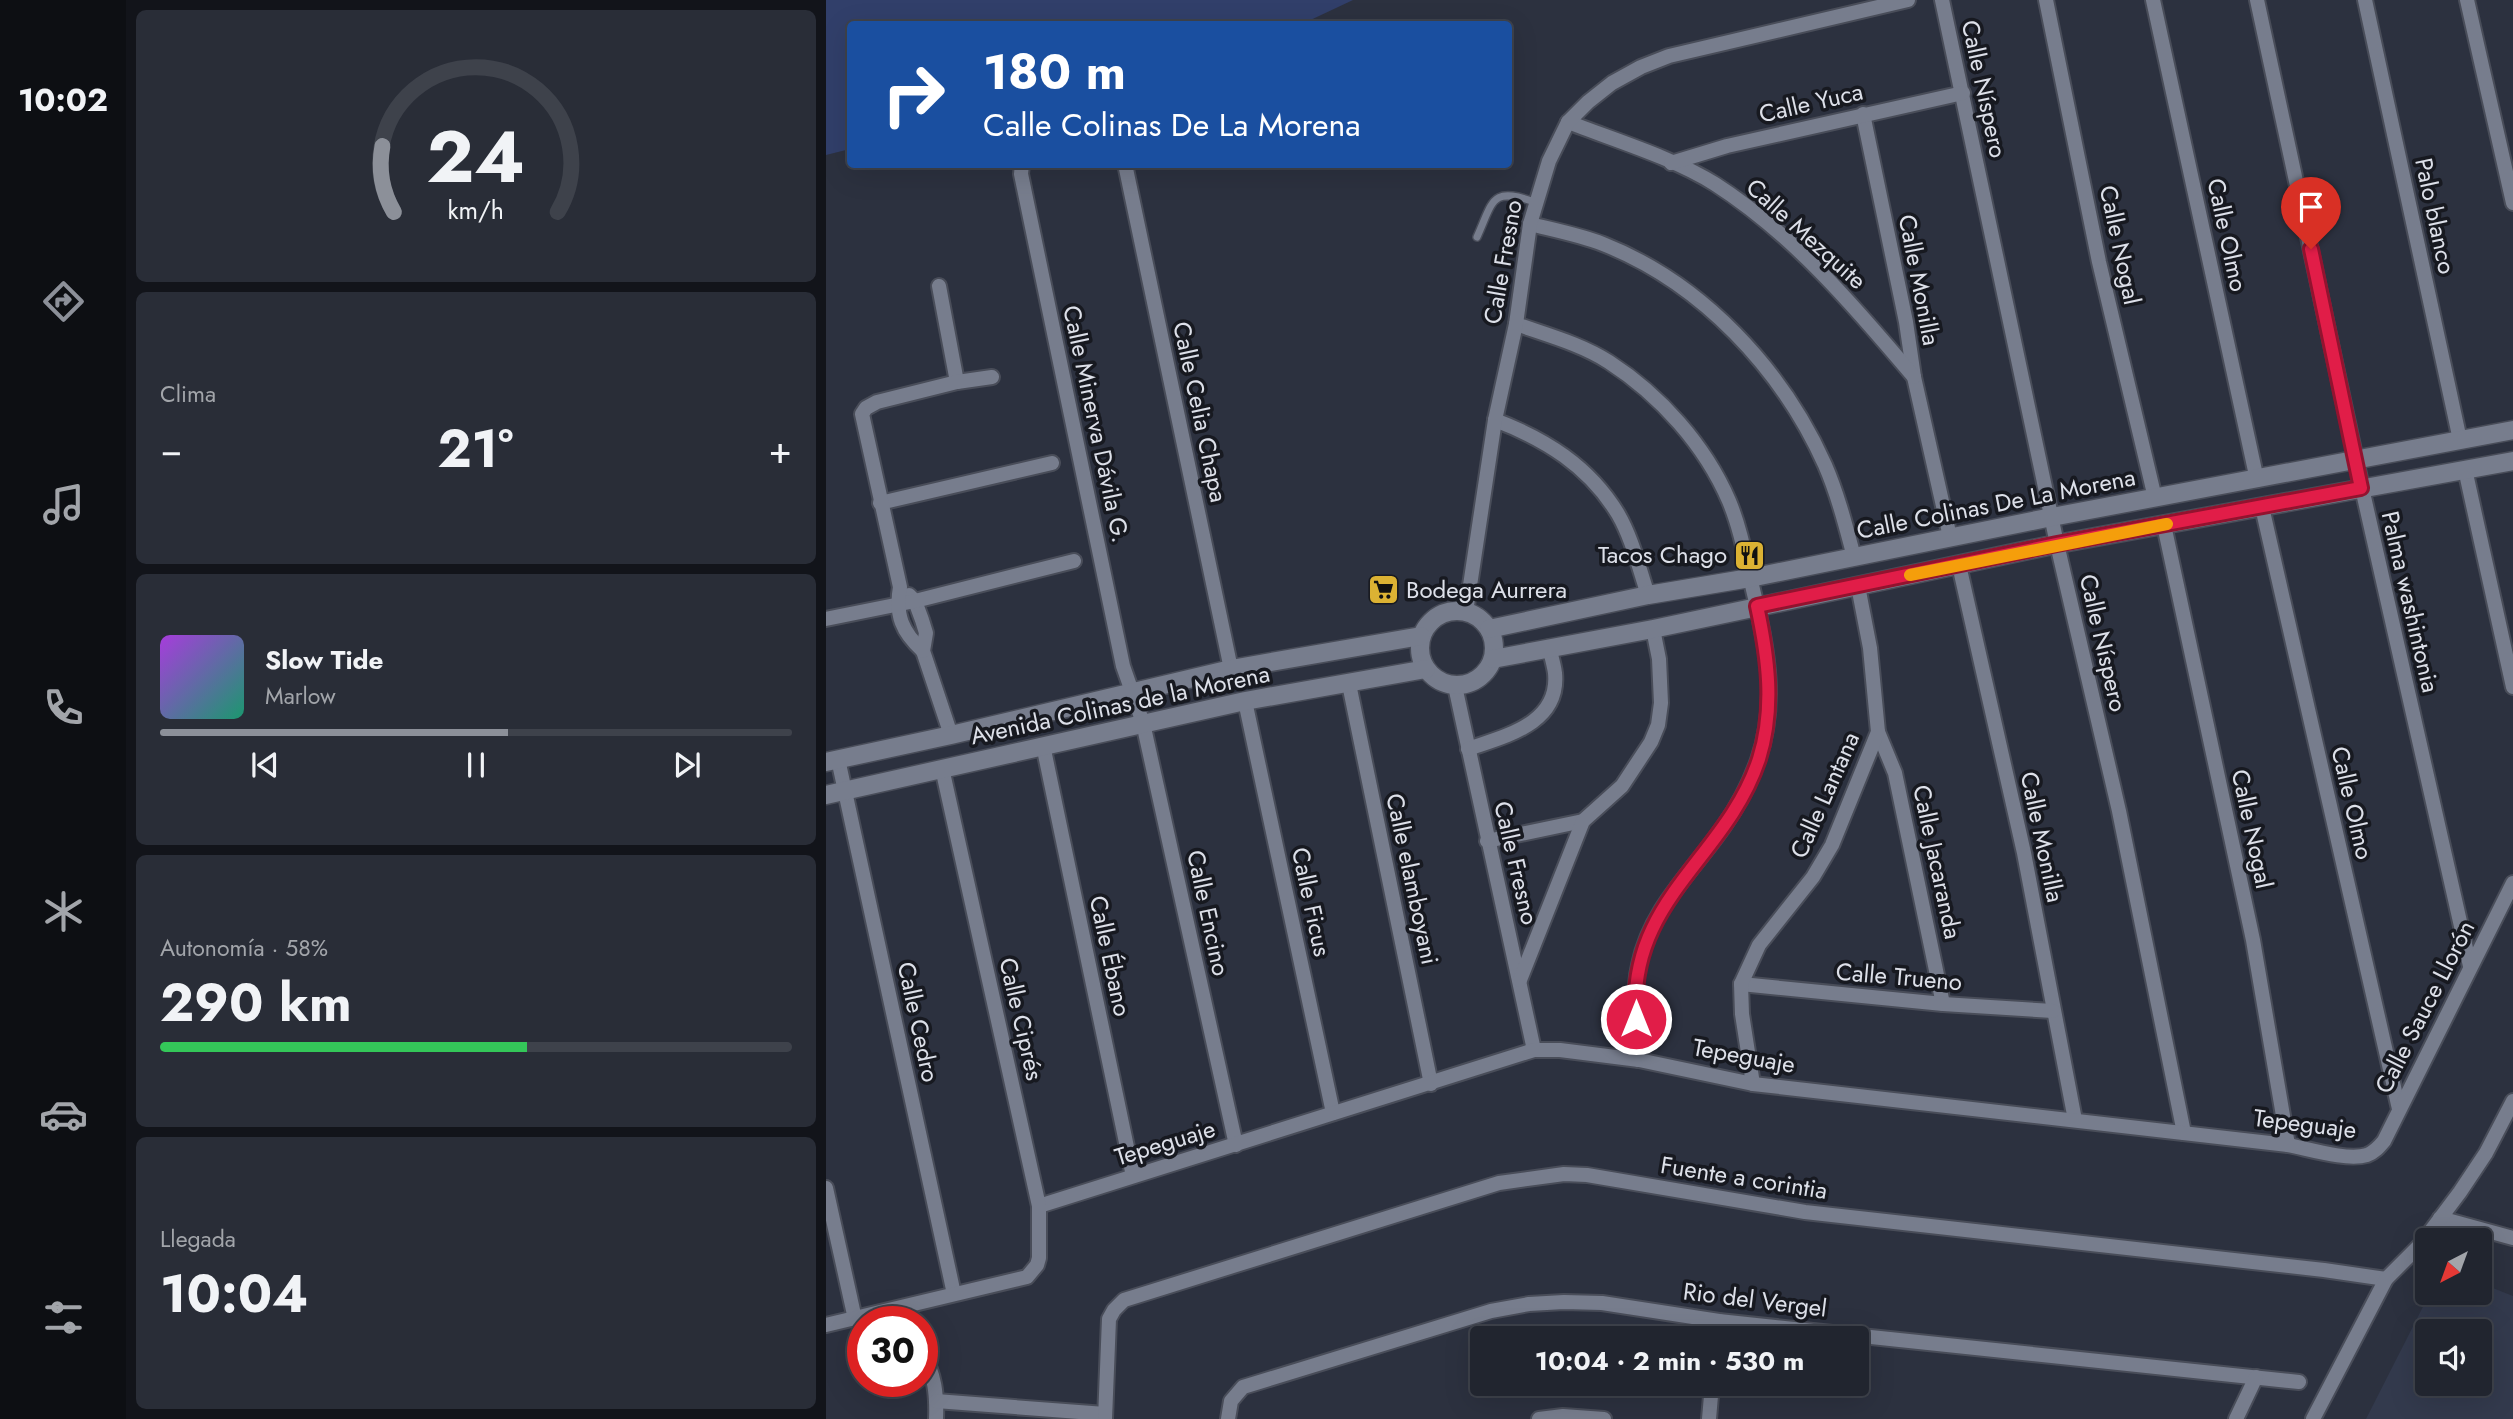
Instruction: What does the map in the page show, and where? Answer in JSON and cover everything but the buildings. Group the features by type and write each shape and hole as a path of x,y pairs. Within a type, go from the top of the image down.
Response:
{"street":[{"name":"Calle Fresno","path":"1466,612 1495,420 1516,324 1530,224 1549,161 1568,122 1612,83 1669,56 1908,0"},
{"name":"Calle Níspero","path":"1942,0 2057,544 2119,811 2184,1133"},
{"name":"Calle Nogal","path":"2046,0 2099,262 2155,498"},
{"name":"Calle Olmo","path":"2153,0 2258,480"},
{"name":"Palma washintonia","path":"2258,0 2361,488 2470,966"},
{"name":"Palo blanco","path":"2365,0 2460,440"},
{"path":"2468,0 2513,203"},
{"name":"Calle Yuca","path":"1671,163 1727,146 1962,93"},
{"name":"Calle Monilla","path":"1863,114 1906,322 1914,377 1950,537"},
{"name":"Calle Mezquite","path":"1568,122 1714,183 1790,243 1849,302 1914,377"},
{"name":"Calle Minerva Dávila G.","path":"1022,168 1123,666 1132,692"},
{"name":"Calle Celia Chapa","path":"1126,168 1231,669"},
{"path":"1530,224 1602,244 1633,259 1673,283 1710,311 1748,346 1805,425 1826,467 1854,557"},
{"path":"939,286 957,382"},
{"path":"1516,324 1573,344 1608,362 1637,383 1668,412 1693,441 1729,501 1766,644 1770,676 1768,711 1759,758 1744,792 1724,826 1669,898 1651,928 1639,963 1634,998 1639,1060"},
{"path":"923,651 909,638 897,605 900,587 863,427 863,410 877,402 957,382 992,377"},
{"path":"1495,420 1547,443 1571,460 1599,487 1618,514 1631,543 1648,595"},
{"name":"Calle Colinas De La Morena","path":"1489,629 1648,595 1750,578 2052,517 2513,430"},
{"path":"1493,659 2057,544 2513,461"},
{"path":"880,503 1052,463"},
{"path":"2465,470 2513,687"},
{"name":"Calle Olmo","path":"2262,507 2399,1109"},
{"name":"Calle Nogal","path":"2164,525 2253,940 2288,1145"},
{"path":"826,618 915,601 1074,561"},
{"name":"Calle Monilla","path":"1959,565 2024,853 2075,1120"},
{"name":"Calle Lantana","path":"1753,1084 1742,1014 1741,984 1759,945 1813,877 1832,845 1878,732 1870,648 1858,586"},
{"path":"900,587 915,601 926,633 923,651 951,735"},
{"path":"1455,610 1466,612 1475,615 1489,629 1494,648 1493,659 1483,676 1465,685 1455,686 1444,683 1426,670 1421,659 1421,636 1434,618 1455,610"},
{"path":"1520,980 1583,821 1622,786 1651,742 1658,725 1661,703 1659,659 1653,628"},
{"name":"Avenida Colinas de la Morena","path":"832,761 1231,669 1421,636"},
{"path":"1468,749 1520,731 1546,709 1555,689 1555,674 1549,647"},
{"name":"Avenida Colinas de la Morena","path":"826,795 1245,701 1426,670"},
{"name":"Calle elamboyani","path":"1349,684 1431,1084"},
{"name":"Calle Fresno","path":"1455,686 1534,1050"},
{"name":"Calle Encino","path":"1132,692 1143,723 1236,1145"},
{"name":"Calle Ficus","path":"1245,701 1333,1113"},
{"name":"Calle Jacaranda","path":"1878,732 1895,774 1943,1004"},
{"name":"Calle Ébano","path":"1043,745 1133,1176"},
{"name":"Calle Cedro","path":"832,761 844,791 954,1294"},
{"name":"Calle Ciprés","path":"942,768 1040,1206 1039,1258 1027,1277 954,1294"},
{"path":"1487,841 1583,821"},
{"name":"Calle Sauce Llorón","path":"2376,1150 2384,1141 2513,883"},
{"name":"Calle Trueno","path":"1741,984 1943,1004 2053,1011"},
{"name":"Tepeguaje","path":"1040,1206 1534,1050 1560,1050 1639,1060 1753,1084 2288,1145 2358,1156 2376,1150"},
{"path":"2313,1419 2386,1279 2421,1244 2440,1218 2486,1153 2513,1101"},
{"name":"Fuente a corintia","path":"1105,1416 1107,1329 1114,1310 1124,1300 1499,1183 1564,1174 1587,1175 1805,1212 2386,1279"},
{"path":"826,1188 852,1306"},
{"path":"2440,1218 2513,1238"},
{"path":"919,1306 954,1294"},
{"name":"Rio del Vergel","path":"1228,1414 1235,1395 1243,1387 1459,1320 1529,1304 1564,1302 1602,1303 1719,1321 2299,1382"},
{"path":"826,1325 847,1321"},
{"path":"1718,1326 1719,1321"},
{"path":"2236,1419 2256,1377"},
{"path":"1709,1419 1712,1396"},
{"path":"936,1397 936,1419"},
{"path":"936,1401 1105,1416"},
{"path":"1539,1419 1563,1416 1604,1419"}],"lane":[{"path":"1477,237 1489,210 1503,195 1510,194 1535,202"}],"shaded area":[{"path":"826,0 1353,0 1308,21 847,21 847,150 826,155"},
{"path":"2492,1288 2513,1296 2513,1419 2366,1419 2415,1323 2415,1396 2492,1396 2492,1319 2417,1319 2423,1306 2492,1306"}],"slow traffic":[{"path":"1910,575 2167,524"}],"place":[{"name":"Tacos Chago","path":"1750,555"},
{"name":"Bodega Aurrera","path":"1383,590"}],"route":[{"path":"1636,1019 1634,998 1639,963 1651,928 1669,898 1724,826 1744,792 1759,758 1768,711 1770,676 1757,606 2057,544 2361,488 2311,249"}]}
